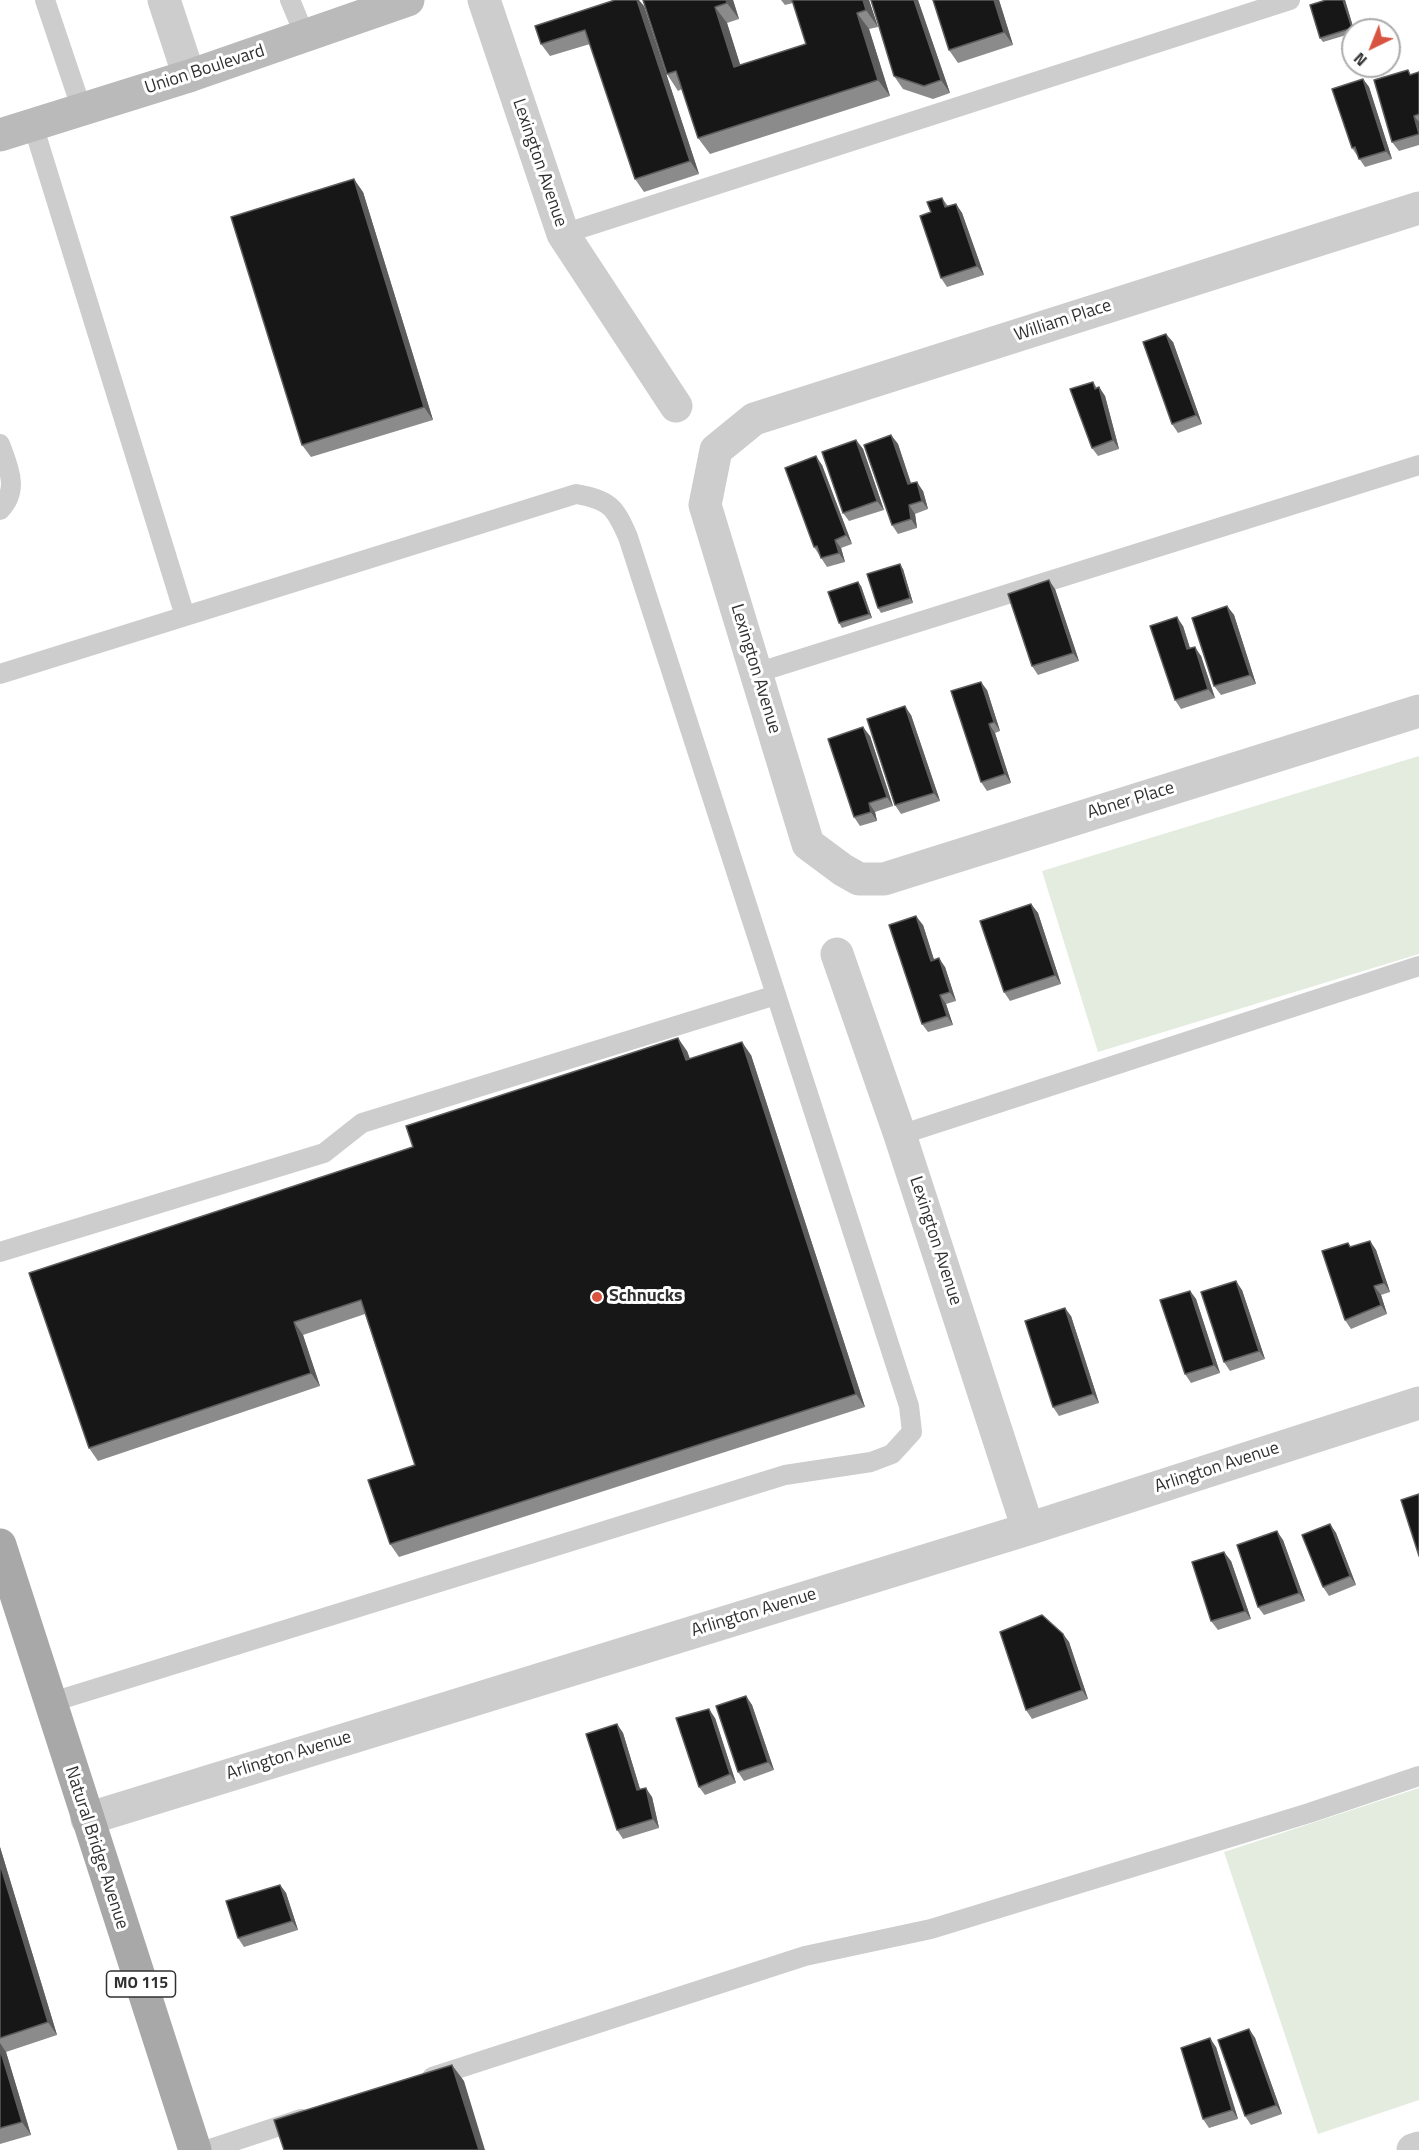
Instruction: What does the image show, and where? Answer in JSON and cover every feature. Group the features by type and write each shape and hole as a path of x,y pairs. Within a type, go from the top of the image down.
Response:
{"main road":[{"name":"Union Boulevard","path":"0,135 189,76 408,0"},
{"name":"Natural Bridge Avenue","path":"0,1545 195,2150"}],"street":[{"path":"164,0 189,76"},
{"name":"Lexington Avenue","path":"484,0 563,234 676,406"},
{"name":"William Place","path":"716,450 754,419 1419,208"},
{"name":"Lexington Avenue","path":"716,450 705,505 808,844 843,870"},
{"name":"Abner Place","path":"843,870 860,879 884,879 1419,711"},
{"name":"Lexington Avenue","path":"837,954 900,1135 1028,1529"},
{"name":"Arlington Avenue","path":"87,1819 1028,1529 1419,1403"},
{"path":"1413,2150 1419,2148"}],"lane":[{"path":"45,0 82,110"},
{"path":"290,0 305,36"},
{"path":"563,234 1290,0"},
{"path":"33,125 185,616"},
{"path":"0,444 12,480 11,494 0,510"},
{"path":"756,673 1419,465"},
{"path":"0,674 576,494 596,497 617,511 628,537 909,1406 912,1432 892,1454 871,1462 785,1475 50,1703"},
{"path":"900,1135 1419,966"},
{"path":"0,1252 324,1153 362,1123 776,995"},
{"path":"411,2084 805,1956 931,1929 1309,1813 1419,1776"},
{"path":"207,2150 323,2113"}],"shaded area":[{"path":"1419,756 1419,954 1098,1052 1042,871"},
{"path":"1419,1788 1419,2100 1318,2134 1224,1852"}],"building":[{"path":"615,0 637,0 690,161 635,179 585,30 541,44 535,26"},
{"path":"643,0 726,0 727,3 715,7 734,67 806,44 792,0 863,0 866,10 857,13 878,80 698,138 676,71 667,74"},
{"path":"871,0 914,0 941,80 924,86 894,76"},
{"path":"933,0 994,0 1004,32 949,50"},
{"path":"1326,0 1343,0 1349,18 1341,18 1341,31 1320,38 1310,5"},
{"path":"1408,70 1410,75 1419,72 1419,114 1414,116 1419,134 1392,142 1374,80 1401,78 1401,72"},
{"path":"1363,79 1386,151 1359,159 1355,147 1352,148 1332,89"},
{"path":"354,179 424,407 302,445 231,217"},
{"path":"942,198 945,207 956,204 977,266 941,278 920,216 931,212 927,202"},
{"path":"1166,334 1196,415 1172,424 1143,342"},
{"path":"1093,382 1095,389 1099,387 1113,440 1092,448 1070,389"},
{"path":"891,435 908,484 917,482 922,501 909,505 911,519 892,525 864,445"},
{"path":"856,440 877,501 843,513 822,452"},
{"path":"816,456 846,535 835,540 839,553 821,558 817,546 814,547 785,468"},
{"path":"900,564 910,598 878,608 867,574"},
{"path":"1049,580 1073,653 1032,666 1008,594"},
{"path":"858,582 869,614 839,623 828,592"},
{"path":"1227,606 1250,675 1214,686 1192,618"},
{"path":"1177,617 1187,649 1195,647 1208,689 1175,700 1150,626"},
{"path":"981,682 994,722 989,724 1005,774 981,782 951,691"},
{"path":"905,706 934,793 895,805 867,719"},
{"path":"863,727 887,797 869,803 871,812 854,817 828,739"},
{"path":"1031,904 1055,975 1004,992 980,921"},
{"path":"916,916 931,961 939,958 950,992 940,995 947,1016 922,1024 889,925"},
{"name":"Schnucks","path":"678,1038 686,1060 742,1042 856,1394 390,1544 368,1480 415,1465 361,1300 294,1322 311,1373 89,1448 29,1273 413,1147 406,1126"},
{"path":"1370,1241 1384,1283 1374,1286 1381,1305 1345,1320 1322,1251 1348,1243 1350,1247"},
{"path":"1236,1281 1259,1351 1224,1362 1201,1292"},
{"path":"1190,1291 1214,1365 1185,1374 1160,1300"},
{"path":"1065,1308 1093,1394 1053,1407 1025,1321"},
{"path":"1419,1494 1419,1556 1401,1500"},
{"path":"1330,1524 1350,1576 1323,1587 1302,1535"},
{"path":"1277,1531 1299,1593 1258,1607 1237,1545"},
{"path":"1224,1552 1245,1611 1211,1621 1192,1562"},
{"path":"1042,1615 1063,1634 1082,1690 1026,1710 1000,1632"},
{"path":"746,1696 768,1762 738,1772 716,1706"},
{"path":"709,1709 730,1774 699,1787 676,1718"},
{"path":"617,1724 637,1790 646,1788 653,1819 617,1830 586,1734"},
{"path":"0,1864 48,2022 0,2038"},
{"path":"280,1885 292,1921 238,1938 226,1901"},
{"path":"1249,2029 1276,2105 1245,2116 1218,2040"},
{"path":"1210,2038 1232,2110 1203,2119 1181,2048"},
{"path":"0,2049 22,2122 0,2128"},
{"path":"452,2065 479,2150 284,2150 274,2120"}],"place":[{"name":"Schnucks","path":"597,1297"}]}
